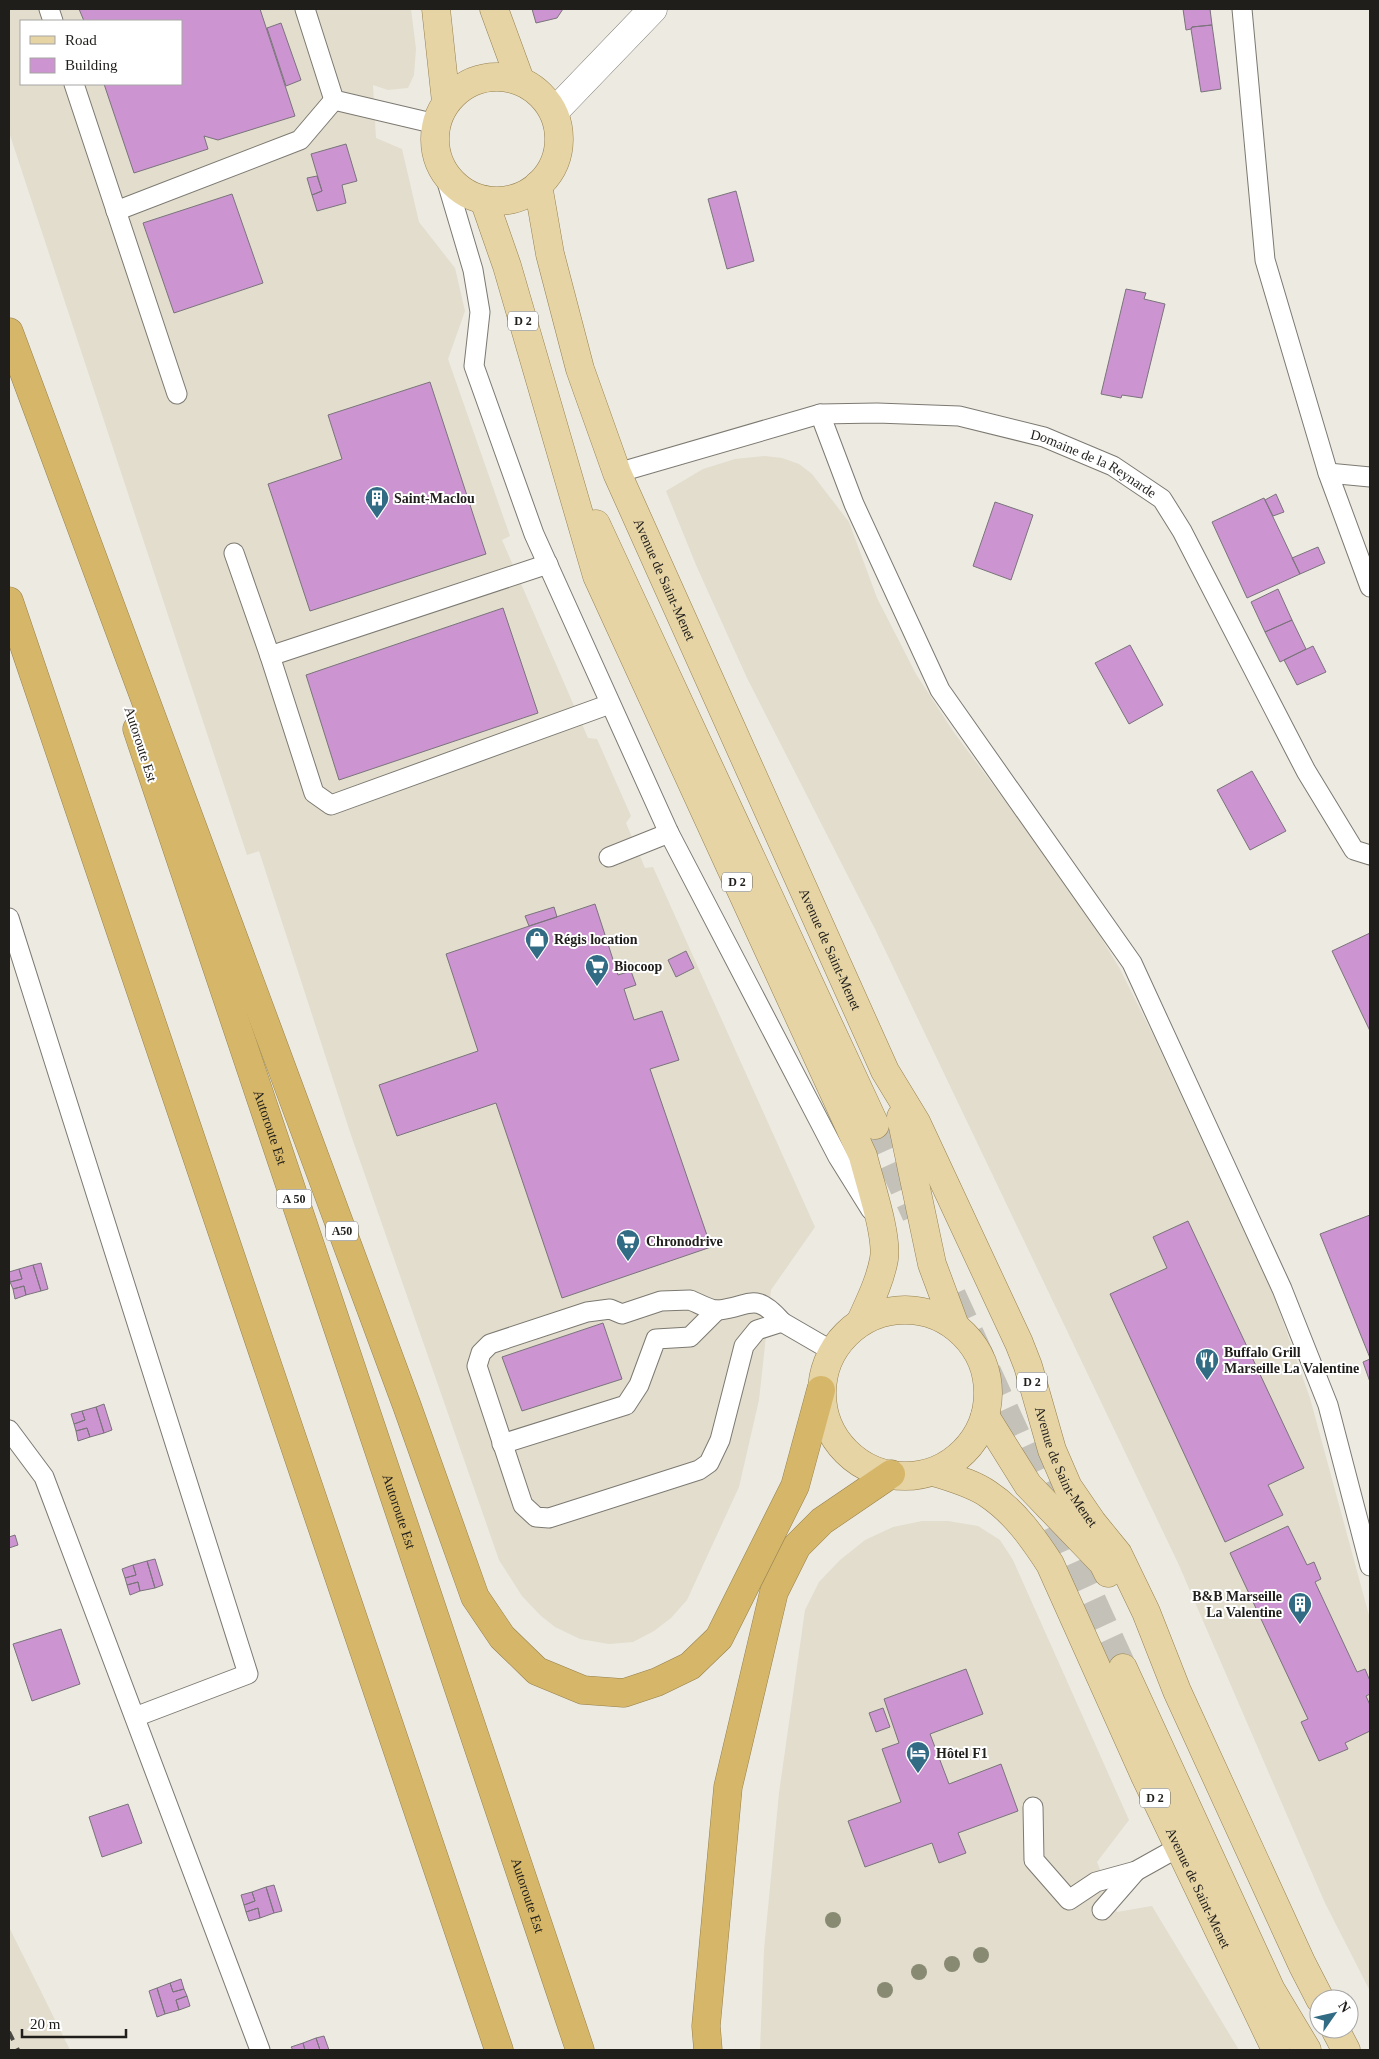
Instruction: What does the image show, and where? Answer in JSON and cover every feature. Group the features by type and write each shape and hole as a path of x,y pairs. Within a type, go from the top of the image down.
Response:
{"highway":[{"name":"A50","path":"9,332 407,1406 474,1598 502,1637 537,1671 583,1690 624,1693 657,1682 690,1666 719,1638 795,1486 821,1390"},
{"name":"Autoroute Est","path":"9,347 580,2050"},
{"path":"9,601 467,1961 499,2050"},
{"path":"708,2050 706,2026 728,1786 774,1592 797,1546 822,1521 891,1474"},
{"path":"467,1961 491,2050"}],"main road":[{"path":"436,9 441,113 435,149 444,172 461,190 484,200 504,201 522,196 538,185 554,164 559,138 554,112 540,93 520,80 492,76 466,84 441,113"},
{"path":"494,9 520,80"},
{"name":"Avenue de Saint-Menet","path":"538,185 550,254 580,369 617,474 886,1071 916,1122 1019,1343 1028,1366 1052,1450 1068,1487 1092,1522 1118,1554 1146,1612 1177,1691 1315,1989"},
{"name":"D 2","path":"484,200 507,266 597,576 862,1156 882,1228 884,1258 876,1286 861,1321"},
{"name":"D 2","path":"558,444 875,1125"},
{"name":"D 2","path":"886,1071 902,1119 932,1264 955,1326"},
{"path":"892,1310 925,1311 955,1326 973,1344 984,1366 988,1391 985,1416 974,1440 956,1459 934,1472 912,1476 891,1474 862,1464 840,1445 825,1419 821,1390 832,1350 861,1321 892,1310"},
{"name":"Avenue de Saint-Menet","path":"985,1416 1028,1485 1103,1563 1130,1618 1177,1691"},
{"name":"Avenue de Saint-Menet","path":"934,1472 964,1482 987,1494 1015,1516 1050,1564 1145,1776 1276,2050"},
{"path":"1123,1668 1271,1990 1307,2050"}],"street":[{"path":"554,112 653,9"}],"lane":[{"path":"305,9 334,100"},
{"path":"1242,9 1264,260 1328,473 1370,588"},
{"path":"74,85 177,394"},
{"path":"334,100 441,113"},
{"path":"116,211 300,140 334,100"},
{"path":"444,172 473,270 480,312 474,366 534,534 669,833 838,1157 882,1228"},
{"name":"Domaine de la Reynarde","path":"617,474 820,414 877,412 959,416 1044,437 1113,466 1162,499 1182,531 1306,771 1354,850 1370,855"},
{"path":"820,414 854,504 940,690 1132,963 1282,1289 1328,1405 1370,1566"},
{"path":"1328,473 1370,477"},
{"path":"234,553 314,792 331,805 610,704"},
{"path":"270,656 548,564"},
{"path":"609,857 669,833"},
{"path":"9,918 248,1674 135,1717"},
{"path":"717,1310 690,1300 660,1300 622,1314 610,1309 588,1312 490,1344 481,1353 477,1366 523,1505 536,1517 549,1518 698,1470 709,1463 720,1440 744,1346 757,1330 782,1322"},
{"path":"502,1444 626,1405 640,1385 656,1339 690,1337 717,1310 749,1302 769,1307 782,1322 832,1350"},
{"path":"9,1430 44,1477 260,2050"},
{"path":"1032,1807 1034,1860 1069,1900 1096,1882 1136,1871 1179,1847"},
{"path":"1102,1910 1136,1871"}],"shaded area":[{"path":"9,9 411,9 416,49 414,75 408,88 388,90 373,85 376,138 402,149 419,222 455,268 465,311 448,359 510,536 502,540 588,738 597,739 631,816 626,823 645,868 653,867 815,1227 771,1290 759,1400 739,1487 687,1600 671,1618 654,1631 633,1642 609,1644 580,1639 555,1627 540,1615 522,1596 499,1560 351,1135 259,851 247,855 9,132"},
{"path":"765,456 782,458 799,464 812,474 849,522 877,598 916,674 953,731 1077,898 1120,969 1154,1037 1275,1299 1310,1398 1370,1619 1370,1991 1325,1903 1178,1563 875,929 747,678 696,565 666,491 703,469 735,459"},
{"path":"922,1521 948,1521 978,1526 1000,1540 1013,1560 1129,1820 1097,1862 1117,1912 1152,1906 1239,2050 760,2050 764,1950 779,1793 805,1610 819,1582 840,1560 865,1540 893,1527"},
{"path":"9,1927 70,2050 9,2050"}],"building":[{"path":"79,9 260,9 295,116 218,140 204,136 208,149 134,173 104,85 182,85 182,20 84,20"},
{"path":"532,9 563,9 557,18 536,23"},
{"path":"1183,9 1210,9 1212,25 1192,27 1186,30"},
{"path":"281,23 301,80 286,86 267,28"},
{"path":"1212,25 1221,89 1201,92 1191,29 1192,27"},
{"path":"346,144 357,181 342,185 346,203 317,211 312,195 322,191 311,154"},
{"path":"317,176 322,191 312,195 307,178"},
{"path":"736,191 754,261 727,269 708,199"},
{"path":"232,194 263,283 174,313 143,223"},
{"path":"1126,289 1146,293 1144,299 1165,304 1142,398 1122,395 1121,398 1101,394"},
{"name":"Saint-Maclou","path":"430,382 486,554 310,611 268,484 342,459 328,415"},
{"path":"1276,494 1284,512 1273,516 1265,500"},
{"path":"1264,498 1300,574 1247,598 1212,522"},
{"path":"995,502 1033,515 1011,580 973,566"},
{"path":"1318,547 1325,563 1300,574 1292,558"},
{"path":"1278,589 1292,620 1265,632 1251,602"},
{"path":"503,608 538,713 339,780 306,675"},
{"path":"1292,620 1306,649 1280,662 1265,632"},
{"path":"1130,645 1163,705 1129,724 1095,663"},
{"path":"1313,646 1326,672 1297,685 1284,660"},
{"path":"1252,771 1286,831 1250,850 1217,790"},
{"path":"595,904 618,975 631,971 636,985 624,989 634,1020 662,1011 679,1060 650,1069 711,1247 562,1298 496,1103 397,1136 379,1085 478,1051 446,954"},
{"path":"554,907 557,917 529,926 525,916"},
{"path":"1370,933 1370,1031 1332,951"},
{"path":"686,951 694,968 676,977 668,960"},
{"path":"1370,1215 1370,1358 1320,1234"},
{"name":"Buffalo Grill Marseille La Valentine","path":"1188,1221 1304,1468 1268,1485 1283,1515 1225,1542 1110,1294 1167,1268 1153,1237"},
{"path":"41,1263 48,1289 41,1291 33,1265"},
{"path":"33,1265 41,1291 26,1295 24,1286 13,1289 10,1282 22,1279 19,1269"},
{"path":"19,1269 22,1279 10,1282 9,1272"},
{"path":"24,1286 26,1295 15,1299 13,1289"},
{"path":"603,1323 622,1379 522,1411 502,1357"},
{"path":"1370,1359 1370,1382 1363,1362"},
{"path":"104,1404 112,1430 104,1433 96,1407"},
{"path":"96,1407 104,1433 90,1437 87,1428 76,1431 74,1424 85,1420 82,1411"},
{"path":"82,1411 85,1420 74,1424 71,1414"},
{"path":"87,1428 90,1437 78,1441 76,1431"},
{"name":"B&B Marseille La Valentine","path":"1288,1526 1307,1565 1314,1562 1321,1579 1315,1582 1357,1672 1365,1669 1370,1681 1370,1694 1366,1696 1370,1705 1370,1731 1345,1743 1348,1749 1319,1761 1301,1722 1308,1719 1230,1553"},
{"path":"15,1535 18,1545 9,1548 9,1537"},
{"path":"155,1559 163,1585 155,1588 147,1561"},
{"path":"147,1561 155,1588 140,1591 138,1582 127,1585 125,1578 136,1575 133,1565"},
{"path":"133,1565 136,1575 125,1578 122,1569"},
{"path":"138,1582 140,1591 130,1595 127,1585"},
{"path":"61,1629 80,1684 32,1701 13,1644"},
{"name":"Hôtel F1","path":"966,1669 983,1714 930,1734 949,1784 1001,1764 1018,1811 958,1833 966,1853 939,1863 932,1843 865,1867 848,1821 901,1802 882,1749 899,1743 884,1699"},
{"path":"883,1708 890,1727 876,1732 869,1713"},
{"path":"128,1804 142,1843 102,1857 89,1817"},
{"path":"274,1885 282,1911 274,1913 266,1887"},
{"path":"266,1887 274,1913 260,1918 258,1908 246,1912 244,1905 255,1901 252,1892"},
{"path":"252,1892 255,1901 244,1905 241,1895"},
{"path":"258,1908 260,1918 249,1921 246,1912"},
{"path":"181,1979 184,1989 173,1992 170,1983"},
{"path":"170,1983 173,1992 184,1989 187,1996 176,2000 179,2010 165,2014 157,1988"},
{"path":"157,1988 165,2014 157,2017 149,1991"},
{"path":"187,1996 190,2006 179,2010 176,2000"},
{"path":"324,2036 329,2050 320,2050 316,2038"},
{"path":"316,2038 320,2050 305,2050 303,2043"},
{"path":"303,2043 305,2050 293,2050 291,2047"}],"tunnel":[{"path":"875,1125 916,1215"},
{"path":"952,1295 1123,1668"}],"railway":[{"path":"9,2032 18,2050"}],"place":[{"name":"Saint-Maclou","path":"377,519"},
{"name":"Régis location","path":"537,960"},
{"name":"Biocoop","path":"597,987"},
{"name":"Chronodrive","path":"628,1262"},
{"name":"Buffalo Grill Marseille La Valentine","path":"1207,1381"},
{"name":"B&B Marseille La Valentine","path":"1300,1625"},
{"name":"Hôtel F1","path":"918,1774"}]}
